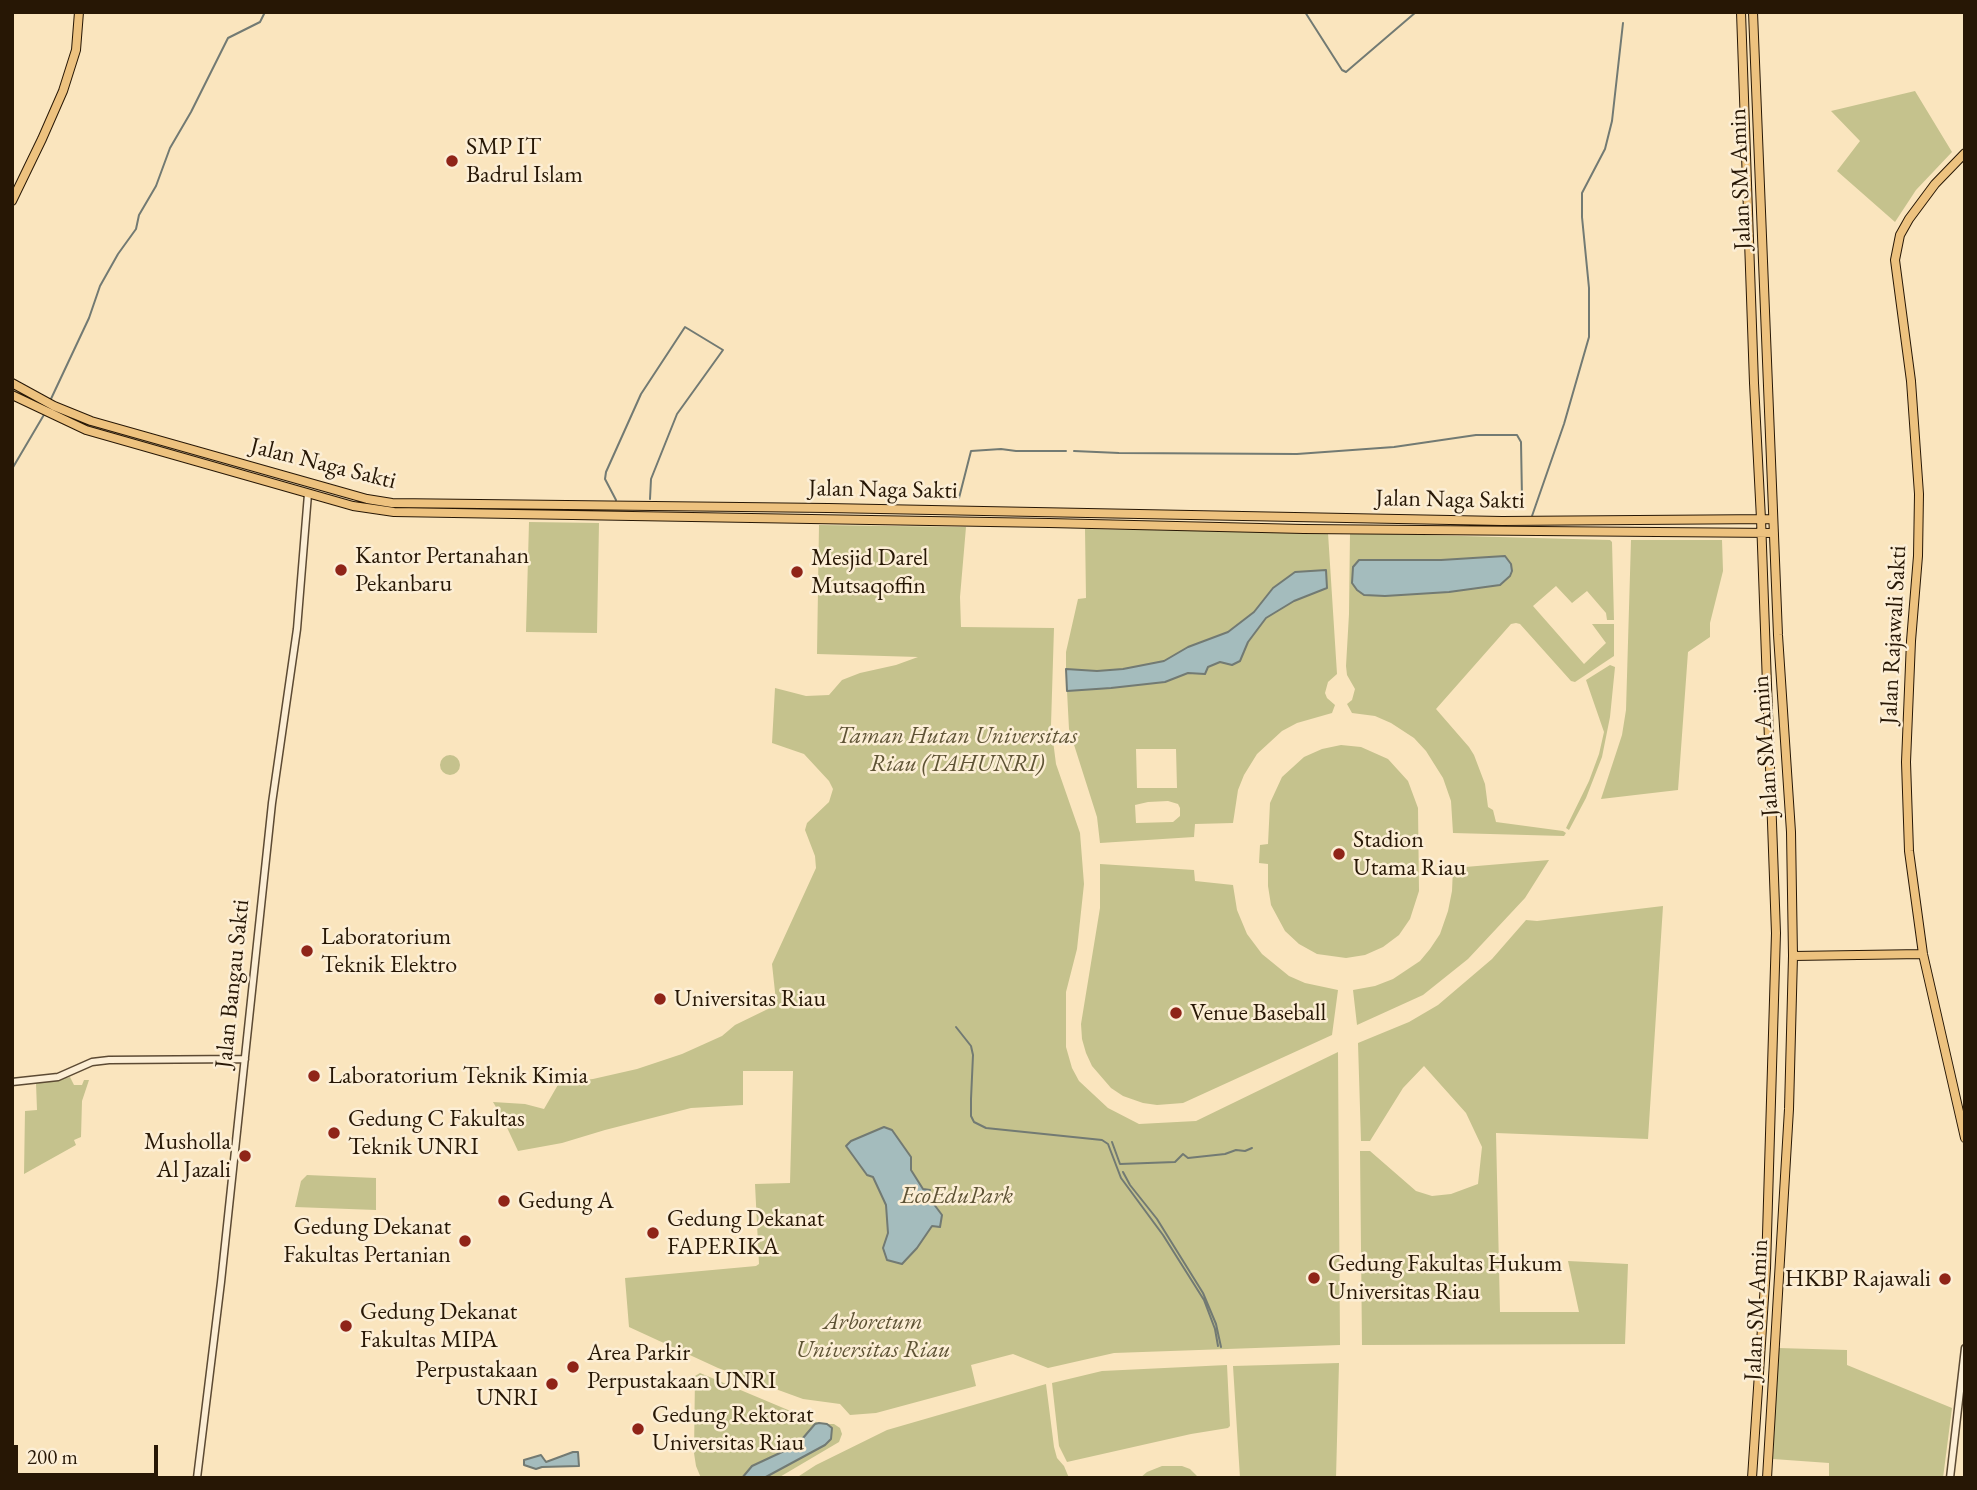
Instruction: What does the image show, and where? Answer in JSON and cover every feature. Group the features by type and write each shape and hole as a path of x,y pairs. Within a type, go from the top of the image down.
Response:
{"main road":[{"path":"12,201 63,91 76,50 79,12"},
{"name":"Jalan SM Amin","path":"1741,12 1776,933 1765,1281 1752,1478"},
{"name":"Jalan SM Amin","path":"1753,12 1778,635 1791,832 1793,956 1789,1109 1767,1478"},
{"name":"Jalan Rajawali Sakti","path":"1965,153 1935,184 1909,219 1900,235 1895,260 1909,359 1919,494 1909,696 1906,813 1909,851 1923,954 1965,1138"},
{"name":"Jalan Naga Sakti","path":"12,383 54,406 91,421 367,499 403,503 1502,521 1773,520"},
{"name":"Jalan Naga Sakti","path":"12,395 86,430 309,494 372,509 402,512 1304,529 1774,533"},
{"path":"1757,459 1771,457"},
{"path":"225,470 227,460"},
{"path":"1773,834 1791,832"},
{"path":"1793,956 1923,954"},
{"path":"1756,1428 1770,1428"}],"street":[{"name":"Jalan Bangau Sakti","path":"197,1478 221,1282 272,803 297,629 309,494"},
{"path":"12,1082 58,1077 100,1061 245,1059"},
{"path":"1950,1478 1965,1348"}],"green space":[{"path":"1915,91 1952,152 1916,190 1895,222 1837,171 1860,141 1831,111"},
{"path":"529,522 599,523 597,633 526,632"},
{"name":"EcoEduPark","path":"819,525 966,527 960,597 961,627 1054,628 1051,725 1056,764 1080,833 1084,884 1077,949 1066,992 1066,1047 1079,1081 1108,1108 1139,1124 1196,1121 1338,1052 1340,1345 1114,1353 1048,1368 1013,1354 971,1365 976,1386 876,1413 850,1415 840,1404 803,1399 718,1368 629,1327 625,1278 759,1264 755,1184 790,1183 793,1071 743,1071 743,1105 691,1108 562,1143 518,1151 493,1102 525,1104 544,1109 559,1083 637,1069 682,1054 722,1036 735,1025 772,1007 776,1001 772,964 816,868 815,856 805,830 807,823 829,802 833,789 804,754 772,743 775,688 806,696 829,695 842,680 918,657 817,654"},
{"path":"1085,529 1328,533 1337,674 1328,682 1325,693 1335,705 1332,713 1297,723 1282,731 1257,754 1238,790 1233,823 1195,824 1194,837 1100,843 1097,817 1069,729 1067,691 1165,682 1188,673 1205,674 1208,667 1220,662 1232,665 1240,661 1248,642 1266,618 1294,601 1327,588 1273,588 1254,612 1228,632 1188,647 1164,661 1123,669 1066,669 1066,652 1078,599 1086,598","holes":["1136,749 1176,749 1177,788 1137,788","1168,801 1178,804 1180,808 1180,816 1173,822 1136,823 1135,805"]},
{"path":"1350,533 1612,542 1614,620 1607,620 1606,613 1587,591 1572,603 1556,586 1533,606 1584,664 1606,643 1592,624 1614,624 1614,656 1575,682 1571,681 1520,624 1511,624 1436,709 1474,755 1485,784 1488,807 1493,810 1496,822 1563,831 1566,833 1564,836 1453,833 1451,801 1443,778 1426,751 1414,738 1391,723 1375,716 1352,713 1347,704 1352,700 1355,689 1347,675 1346,666","holes":["1505,556 1500,585 1449,592 1385,596 1441,560"]},
{"path":"1631,540 1722,540 1723,571 1710,623 1710,637 1688,652 1678,790 1601,799 1622,735 1626,710"},
{"path":"1610,665 1615,667 1610,717 1602,757 1586,798 1569,830 1566,828 1589,781 1604,732 1586,680"},
{"name":"Stadion Utama Riau","path":"1341,745 1361,747 1388,759 1408,781 1418,808 1419,891 1410,919 1399,935 1383,947 1365,955 1346,958 1317,954 1299,944 1285,931 1271,905 1268,864 1259,863 1260,845 1268,844 1270,803 1282,777 1304,757"},
{"path":"450,755 457,758 460,765 457,772 450,775 443,772 440,765 443,758"},
{"path":"1549,860 1525,898 1468,959 1423,995 1357,1025 1353,990 1393,979 1420,961 1440,934 1452,891 1453,868"},
{"path":"1100,864 1194,870 1195,881 1233,885 1237,910 1247,934 1262,954 1289,976 1305,983 1338,990 1332,1035 1183,1103 1143,1103 1123,1096 1111,1088 1092,1066 1082,1039 1081,1024 1100,908"},
{"path":"1663,906 1648,1139 1496,1133 1500,1312 1579,1312 1568,1261 1628,1264 1625,1344 1362,1345 1360,1151 1370,1151 1416,1191 1432,1196 1451,1194 1478,1184 1482,1147 1466,1113 1424,1066 1403,1088 1370,1141 1361,1141 1358,1043 1409,1022 1438,1005 1492,959 1526,920 1537,921"},
{"path":"70,1077 74,1085 82,1085 84,1080 89,1080 82,1101 81,1137 74,1140 76,1145 24,1174 25,1111 37,1110 36,1083"},
{"path":"307,1175 376,1178 376,1210 295,1207 301,1181"},
{"path":"1778,1348 1847,1350 1847,1365 1952,1408 1943,1478 1829,1478 1829,1463 1773,1459"},
{"path":"1339,1363 1336,1478 1240,1478 1233,1366"},
{"path":"1227,1365 1228,1428 1067,1462 1059,1446 1052,1383 1102,1371"},
{"path":"700,1373 819,1423 796,1445 752,1466 742,1478 701,1478 694,1453 695,1376"},
{"path":"1046,1384 1054,1447 1069,1478 796,1478 816,1465 887,1430"},
{"path":"827,1424 840,1428 842,1434 839,1442 778,1478 764,1478 825,1445 832,1428"},
{"path":"1162,1466 1182,1466 1190,1469 1199,1478 1140,1478"}],"water":[{"path":"1505,556 1512,571 1500,585 1449,592 1385,596 1364,595 1352,583 1353,567 1359,560 1441,560"},
{"path":"1326,570 1327,588 1294,601 1266,618 1248,642 1240,661 1232,665 1220,662 1208,667 1205,674 1188,673 1165,682 1067,691 1066,669 1123,669 1164,661 1188,647 1228,632 1254,612 1273,588 1295,572"},
{"path":"884,1127 892,1130 911,1157 911,1170 923,1189 930,1190 927,1195 942,1215 940,1227 932,1226 902,1264 887,1260 883,1248 888,1233 886,1205 873,1177 867,1175 846,1146 851,1141"},
{"path":"815,1424 832,1428 831,1439 825,1445 764,1478 742,1478 752,1466 797,1445"},
{"path":"578,1452 579,1466 536,1469 524,1465 524,1460 541,1455 546,1462"}],"waterway":[{"path":"50,401 89,318 100,286 136,229 139,215 156,186 170,148 228,38 260,22 265,12"},
{"path":"1305,12 1342,70 1346,72 1416,12"},
{"path":"1532,516 1564,424 1589,337 1589,288 1582,193 1605,149 1612,121 1623,23"},
{"path":"616,500 605,479 606,472 641,394 685,327 723,350 677,414 651,479 650,499"},
{"path":"12,469 45,413"},
{"path":"1074,451 1297,454 1394,447 1476,435 1517,435 1521,442 1522,498 1519,505"},
{"path":"959,498 971,451 1066,451"},
{"path":"956,1027 971,1046 973,1055 971,1116 974,1122 986,1128 1102,1140 1108,1144 1121,1178 1163,1235 1204,1300 1218,1346"},
{"path":"1112,1142 1120,1164 1175,1162 1183,1154 1188,1158 1252,1148"},
{"path":"1123,1172 1157,1219 1203,1293 1216,1324 1221,1347"}],"place":[{"name":"SMP IT Badrul Islam","path":"452,161"},
{"name":"Kantor Pertanahan Pekanbaru","path":"341,570"},
{"name":"Mesjid Darel Mutsaqoffin","path":"797,572"},
{"name":"Stadion Utama Riau","path":"1339,854"},
{"name":"Laboratorium Teknik Elektro","path":"307,951"},
{"name":"Universitas Riau","path":"660,999"},
{"name":"Venue Baseball","path":"1176,1013"},
{"name":"Laboratorium Teknik Kimia","path":"314,1076"},
{"name":"Gedung C Fakultas Teknik UNRI","path":"334,1133"},
{"name":"Musholla Al Jazali","path":"245,1156"},
{"name":"Gedung A","path":"504,1201"},
{"name":"Gedung Dekanat FAPERIKA","path":"653,1233"},
{"name":"Gedung Dekanat Fakultas Pertanian","path":"465,1241"},
{"name":"Gedung Fakultas Hukum Universitas Riau","path":"1314,1278"},
{"name":"HKBP Rajawali","path":"1945,1279"},
{"name":"Gedung Dekanat Fakultas MIPA","path":"346,1326"},
{"name":"Area Parkir Perpustakaan UNRI","path":"573,1367"},
{"name":"Perpustakaan UNRI","path":"552,1384"},
{"name":"Gedung Rektorat Universitas Riau","path":"638,1429"}],"park label":[{"name":"Taman Hutan Universitas Riau (TAHUNRI)","path":"957,750"},
{"name":"Arboretum Universitas Riau","path":"873,1336"}]}
